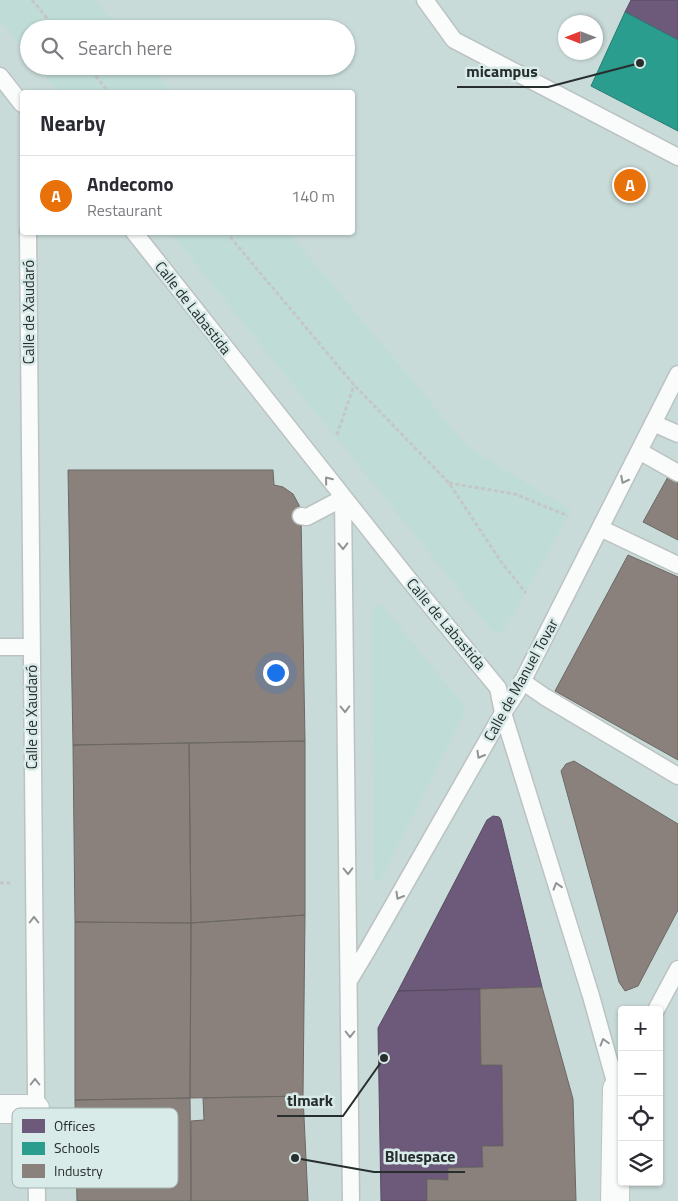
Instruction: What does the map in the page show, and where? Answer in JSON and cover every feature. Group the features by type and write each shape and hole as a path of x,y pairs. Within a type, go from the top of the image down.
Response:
{"street":[{"path":"615,1201 619,1096"}],"lane":[{"path":"425,0 454,40 678,157"},
{"path":"0,76 20,101"},
{"name":"Calle de Xaudaró","path":"28,235 35,1108"},
{"name":"Calle de Labastida","path":"136,235 343,498 498,688 503,712 618,1081"},
{"name":"Calle de Manuel Tovar","path":"350,979 522,681 678,374"},
{"path":"653,424 678,434"},
{"path":"639,451 678,473"},
{"path":"301,516 307,517 343,498 352,1201"},
{"path":"600,528 678,565"},
{"path":"0,647 32,647"},
{"path":"522,681 545,698 678,776"},
{"path":"658,1006 678,969"},
{"name":"Calle de Xaudaró","path":"37,1188 37,1201"}],"path":[{"path":"32,0 49,20"},
{"path":"95,75 107,90"},
{"path":"228,235 354,386 449,483 502,563 526,593"},
{"path":"337,436 354,386"},
{"path":"449,483 515,494 568,516"}],"shaded area":[{"path":"0,0 678,0 678,1201 0,1201"}],"green space":[{"path":"0,0 95,0 112,20 20,20 20,45 0,20"},
{"path":"44,75 158,75 170,90 56,90"},
{"path":"173,235 291,235 469,448 571,510 503,631 496,634"},
{"path":"378,605 384,607 465,707 464,714 381,879 378,881 374,879 372,614"}],"building: Offices":[{"path":"631,0 678,0 678,40 625,12"},
{"path":"493,816 499,817 501,820 542,987 398,991 487,820"},
{"path":"480,989 481,1065 502,1065 503,1146 482,1146 483,1167 448,1168 448,1180 427,1179 427,1201 381,1201 378,1028 398,991"}],"building: Schools":[{"path":"625,12 678,40 678,131 591,86"}],"building: Industry":[{"path":"68,470 273,470 274,485 283,487 293,494 299,505 301,516 305,741 73,745"},
{"path":"669,475 678,480 678,540 643,522"},
{"path":"628,555 678,577 678,760 555,691"},
{"path":"305,741 305,915 191,923 189,743"},
{"path":"189,743 191,923 75,922 73,745"},
{"path":"574,761 678,824 678,910 638,986 625,991 619,982 561,771 566,764"},
{"path":"305,915 303,1096 190,1098 191,923"},
{"path":"75,922 191,923 190,1098 75,1100"},
{"path":"542,987 573,1099 576,1201 427,1201 427,1179 448,1180 448,1168 483,1167 482,1146 503,1146 502,1065 481,1065 480,989"},
{"path":"303,1096 308,1201 191,1201 191,1121 204,1120 203,1098"},
{"path":"190,1098 191,1201 77,1201 77,1188 178,1188 178,1108 75,1108 75,1100"}],"place":[{"name":"micampus","path":"640,63"},
{"name":"Andecomo","path":"630,185"},
{"name":"tlmark","path":"384,1058"},
{"name":"Bluespace","path":"295,1158"}]}
